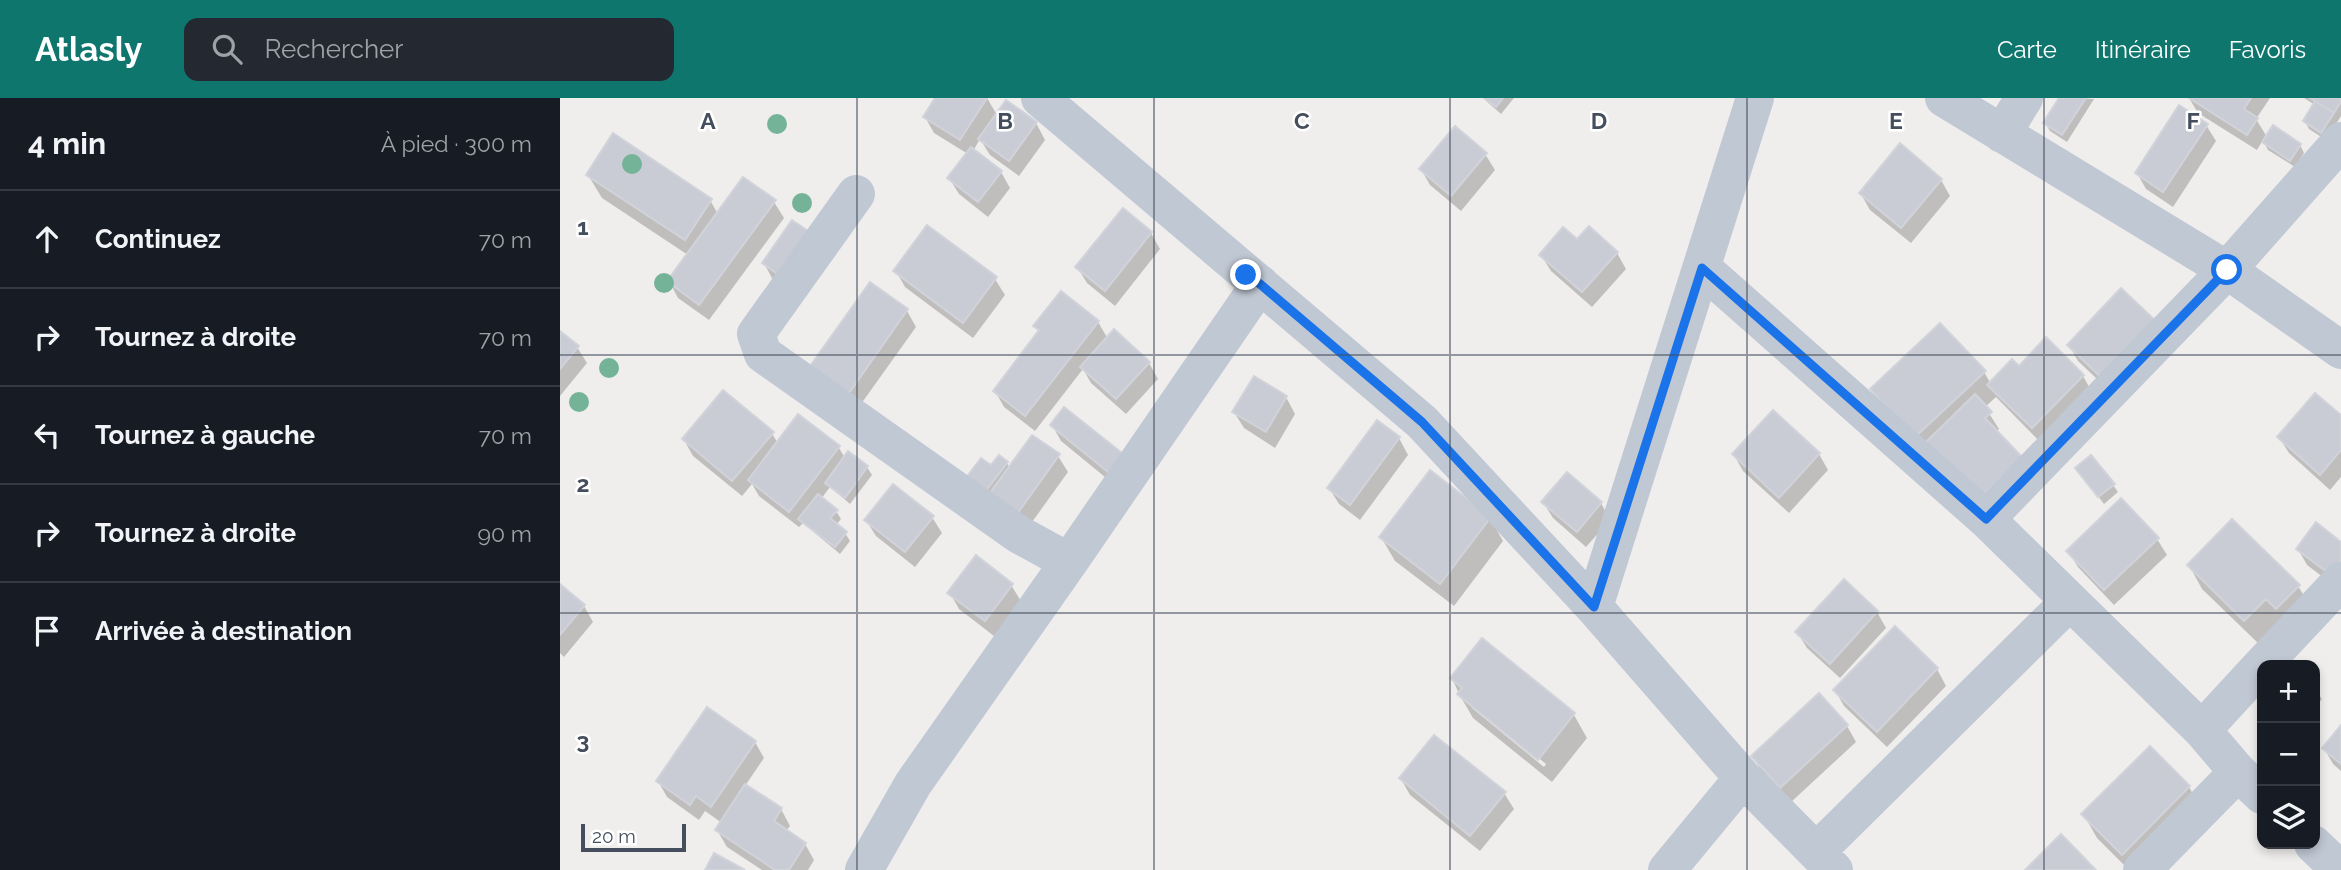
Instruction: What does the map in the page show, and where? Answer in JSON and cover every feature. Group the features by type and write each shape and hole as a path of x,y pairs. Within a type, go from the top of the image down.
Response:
{"street":[{"path":"1040,98 1422,422 1594,607 1743,778 1825,861 2070,601"},
{"path":"1594,607 1755,98"},
{"path":"1944,98 2227,270 2341,350"},
{"path":"2002,134 2024,98"},
{"path":"1986,519 2227,270 2341,141"},
{"path":"856,194 756,334 763,354 1018,534 1069,562"},
{"path":"1702,268 1986,519 2202,730 2250,784 2142,870"},
{"path":"864,870 913,784 1260,284"},
{"path":"2267,660 2341,581"},
{"path":"2202,730 2257,670"},
{"path":"1667,870 1743,778"},
{"path":"2318,849 2340,870"}],"building":[{"path":"935,98 987,98 960,140 923,117"},
{"path":"1485,98 1503,98 1496,107"},
{"path":"2059,98 2086,98 2062,135 2043,123"},
{"path":"2189,98 2251,98 2244,109 2258,118 2247,135"},
{"path":"2310,98 2341,98 2341,102 2334,113"},
{"path":"1006,100 1037,122 1009,161 978,139"},
{"path":"2315,101 2334,113 2321,133 2303,121"},
{"path":"2179,105 2208,124 2163,192 2135,173"},
{"path":"2273,125 2301,144 2290,161 2262,142"},
{"path":"1455,126 1487,153 1451,196 1419,169"},
{"path":"613,133 712,199 685,240 586,175"},
{"path":"1900,143 1942,179 1901,228 1859,193"},
{"path":"971,147 1002,171 978,202 947,178"},
{"path":"743,177 776,200 699,305 667,281"},
{"path":"1123,208 1152,232 1105,291 1075,267"},
{"path":"792,220 820,239 789,282 762,263"},
{"path":"927,225 997,277 963,323 893,271"},
{"path":"1589,226 1618,252 1582,292 1539,255 1563,227 1577,239"},
{"path":"870,282 908,309 842,403 803,376"},
{"path":"2121,288 2159,324 2105,381 2067,345"},
{"path":"1061,291 1099,321 1025,416 993,391 1039,330 1033,326"},
{"path":"1940,323 1986,371 1915,437 1870,389"},
{"path":"1114,329 1150,362 1116,399 1080,367"},
{"path":"560,331 579,346 560,369"},
{"path":"2046,337 2084,375 2032,428 1987,385 2012,359 2019,366"},
{"path":"1254,376 1287,396 1266,432 1232,412"},
{"path":"723,390 774,432 732,481 682,439"},
{"path":"2315,393 2341,415 2341,450 2320,475 2277,437"},
{"path":"1975,394 1992,412 1985,418 2022,457 1974,503 1921,447"},
{"path":"1064,407 1127,457 1113,476 1050,425"},
{"path":"1773,410 1820,453 1779,498 1732,454"},
{"path":"798,414 840,446 789,512 748,480"},
{"path":"1377,420 1400,437 1350,505 1327,488"},
{"path":"1032,435 1060,454 1012,521 984,501"},
{"path":"848,451 868,466 845,498 825,483"},
{"path":"999,455 1008,462 978,501 959,487 981,458 991,465"},
{"path":"2091,455 2115,484 2098,497 2075,468"},
{"path":"1430,470 1491,517 1440,584 1379,537"},
{"path":"1567,472 1602,502 1577,532 1541,502"},
{"path":"893,484 934,516 905,552 864,520"},
{"path":"818,494 838,510 830,518 847,532 835,547 798,519"},
{"path":"2121,498 2159,538 2104,590 2066,551"},
{"path":"2232,519 2300,585 2276,609 2266,599 2244,621 2187,565"},
{"path":"2316,522 2341,542 2341,562 2331,575 2296,549"},
{"path":"976,555 1013,584 985,621 947,593"},
{"path":"1844,579 1878,611 1830,664 1795,632"},
{"path":"560,584 585,605 560,635"},
{"path":"1895,626 1938,668 1877,732 1833,690"},
{"path":"1482,638 1575,713 1538,760 1457,694 1462,688 1450,678"},
{"path":"1819,693 1848,725 1780,788 1751,756"},
{"path":"707,707 756,741 711,807 696,796 690,805 656,781"},
{"path":"2341,725 2341,764 2322,748"},
{"path":"1434,735 1506,792 1470,836 1399,778"},
{"path":"2150,746 2190,786 2122,855 2081,814"},
{"path":"745,784 782,808 774,821 806,843 789,870 775,870 715,830"},
{"path":"2061,834 2096,870 2025,870"},
{"path":"714,853 745,870 705,870"}],"route":[{"path":"1246,275 1422,422 1594,607 1702,268 1986,519 2227,270"}]}
